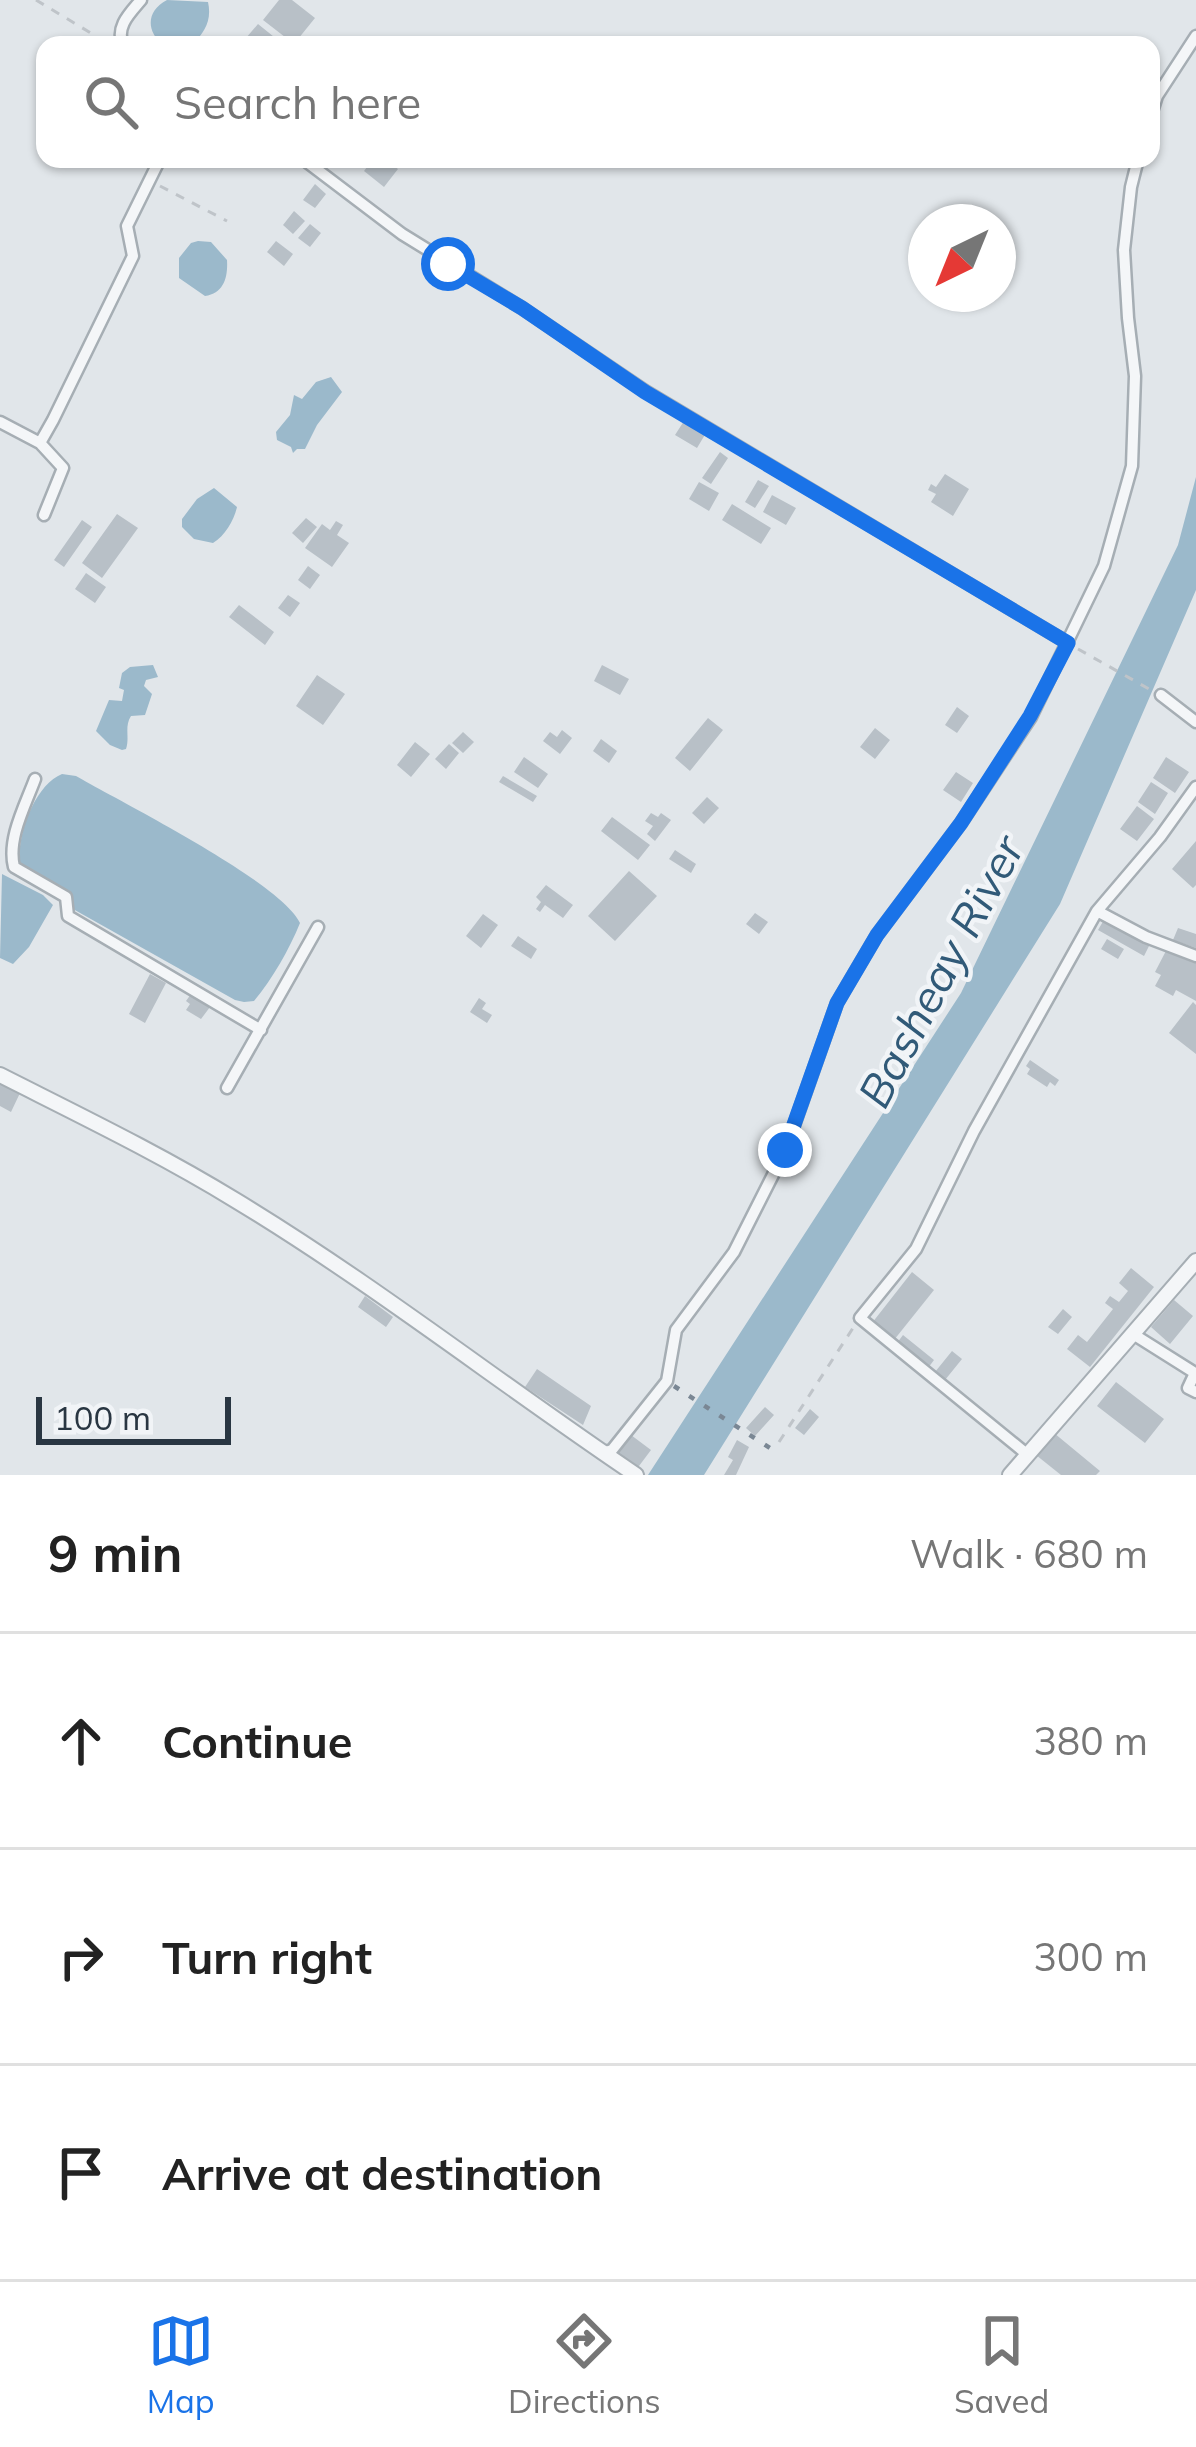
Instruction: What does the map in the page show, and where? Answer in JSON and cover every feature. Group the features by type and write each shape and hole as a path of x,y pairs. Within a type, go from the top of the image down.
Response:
{"street":[{"path":"120,36 123,23 141,0"},
{"path":"1160,91 1196,36"},
{"path":"40,443 133,256 127,226 155,168"},
{"path":"315,168 402,234 645,392 1068,643"},
{"path":"606,1456 667,1381 676,1330 734,1252 785,1150 837,1003 877,935 961,823 1030,716 1104,566 1132,466 1135,376 1124,250 1136,168"},
{"path":"0,422 40,443 64,468 44,515"},
{"path":"1161,695 1196,722"},
{"path":"34,779 14,837 14,867 66,897 68,916 261,1030"},
{"path":"1028,1455 860,1318 916,1249 974,1131 1097,911 1196,788"},
{"path":"1097,911 1196,956"},
{"path":"227,1088 318,927"},
{"path":"0,1075 235,1200 450,1342 636,1475"},
{"path":"1010,1475 1196,1262"},
{"path":"1133,1334 1195,1373 1188,1388 1196,1392"}],"path":[{"path":"37,0 96,36"},
{"path":"149,179 227,221"},
{"path":"1068,643 1161,695"},
{"path":"779,1442 860,1318"}],"water":[{"path":"167,0 208,2 201,35 156,36 151,21"},
{"path":"198,241 211,242 227,260 224,283 205,296 179,278 179,258"},
{"path":"331,377 342,392 305,449 293,453 277,440 276,432 290,415 294,395 302,399 316,382"},
{"path":"1196,477 1196,590 1060,904 704,1475 648,1475 961,993 1178,545"},
{"path":"214,488 237,507 228,527 213,543 194,539 182,527 182,519 197,499"},
{"path":"153,665 158,677 146,680 144,686 152,694 145,715 131,716 126,749 110,745 96,731 109,700 122,701 122,673 130,667"},
{"path":"62,774 76,776 198,844 287,906 300,923 280,964 254,1001 235,1000 73,909 21,868 28,815 43,789"},
{"path":"2,874 53,905 29,947 13,964 0,958"}],"building":[{"path":"279,0 292,0 315,18 300,36 284,36 263,20"},
{"path":"258,24 273,36 248,36"},
{"path":"366,168 398,169 384,187 364,171"},
{"path":"315,184 326,194 315,208 303,200"},
{"path":"294,211 305,221 293,234 283,225"},
{"path":"310,224 321,233 310,247 298,238"},
{"path":"276,241 293,254 284,266 267,252"},
{"path":"684,421 706,433 697,448 675,435"},
{"path":"720,452 728,458 711,484 702,478"},
{"path":"945,474 969,489 953,516 931,502 936,494 928,490"},
{"path":"758,480 769,486 755,508 745,502"},
{"path":"699,482 719,493 709,511 689,499"},
{"path":"772,495 796,508 786,525 763,512"},
{"path":"732,504 771,528 761,544 722,520"},
{"path":"117,514 138,528 102,578 82,563"},
{"path":"306,518 317,527 303,543 292,533"},
{"path":"82,520 92,527 64,567 54,560"},
{"path":"336,521 343,525 337,535 349,543 332,567 305,548 322,524 330,530"},
{"path":"308,566 320,575 310,589 298,580"},
{"path":"86,573 106,587 95,603 75,589"},
{"path":"288,595 300,603 290,617 278,608"},
{"path":"239,605 274,632 265,645 229,617"},
{"path":"602,665 629,679 620,695 594,681"},
{"path":"317,675 345,694 323,725 296,706"},
{"path":"957,707 969,716 957,733 945,725"},
{"path":"708,718 723,730 690,771 675,758"},
{"path":"875,728 890,740 875,759 860,747"},
{"path":"562,730 572,738 560,754 543,741 550,732 557,737"},
{"path":"463,732 474,742 463,753 452,743"},
{"path":"601,739 617,751 609,763 593,751"},
{"path":"415,742 430,754 411,777 397,765"},
{"path":"449,744 459,753 446,769 435,759"},
{"path":"524,757 548,774 538,788 514,772"},
{"path":"1166,757 1189,772 1175,793 1153,778"},
{"path":"956,772 973,783 961,802 943,790"},
{"path":"503,776 537,796 533,802 499,782"},
{"path":"1151,782 1168,793 1155,814 1138,802"},
{"path":"707,797 719,808 704,824 692,813"},
{"path":"1137,806 1154,819 1137,841 1120,829"},
{"path":"651,813 671,820 655,841 647,834 653,826 645,821"},
{"path":"612,817 650,845 638,860 601,831"},
{"path":"1196,841 1196,885 1193,888 1172,869"},
{"path":"675,850 696,864 691,873 669,859"},
{"path":"629,871 657,896 615,941 588,916"},
{"path":"546,885 573,905 563,918 545,905 540,912 536,909 541,902 536,897"},
{"path":"755,913 768,922 759,934 746,924"},
{"path":"483,914 498,925 481,948 466,936"},
{"path":"1105,918 1150,944 1144,956 1098,930"},
{"path":"1178,928 1196,934 1196,948 1173,940"},
{"path":"518,936 537,949 531,959 511,946"},
{"path":"1107,939 1124,949 1118,959 1101,949"},
{"path":"1168,947 1196,963 1196,1001 1155,986 1161,975 1155,972"},
{"path":"150,974 166,983 145,1023 129,1014"},
{"path":"191,994 210,1007 201,1019 186,1010"},
{"path":"479,998 486,1003 482,1009 492,1015 487,1023 470,1012"},
{"path":"1193,1002 1196,1005 1196,1054 1169,1033"},
{"path":"1030,1060 1059,1080 1055,1086 1050,1082 1047,1087 1027,1074"},
{"path":"0,1082 20,1093 11,1112 0,1106"},
{"path":"1131,1268 1154,1287 1090,1367 1067,1349 1078,1335 1087,1342 1113,1309 1105,1303 1110,1296 1119,1302 1128,1291 1119,1283"},
{"path":"912,1272 934,1290 894,1340 872,1323"},
{"path":"365,1296 393,1317 386,1327 358,1307"},
{"path":"1174,1300 1193,1316 1170,1344 1151,1327"},
{"path":"1063,1309 1072,1317 1058,1334 1048,1327"},
{"path":"903,1335 934,1360 928,1368 897,1343"},
{"path":"952,1351 962,1359 945,1380 935,1372"},
{"path":"537,1369 591,1406 583,1425 525,1387"},
{"path":"1116,1382 1164,1419 1145,1443 1097,1406"},
{"path":"765,1407 774,1415 755,1436 746,1428"},
{"path":"810,1409 819,1417 804,1435 795,1428"},
{"path":"1054,1433 1100,1471 1061,1475 1036,1455"},
{"path":"631,1435 651,1450 636,1470 616,1454"},
{"path":"737,1440 749,1447 736,1475 724,1475 733,1460 728,1457"}],"railway":[{"path":"674,1386 770,1448"}],"route":[{"path":"448,264 645,392 1068,643 1030,716 961,823 877,935 837,1003 785,1150"}],"water label":[{"name":"Basheay River","path":"940,971"}]}
